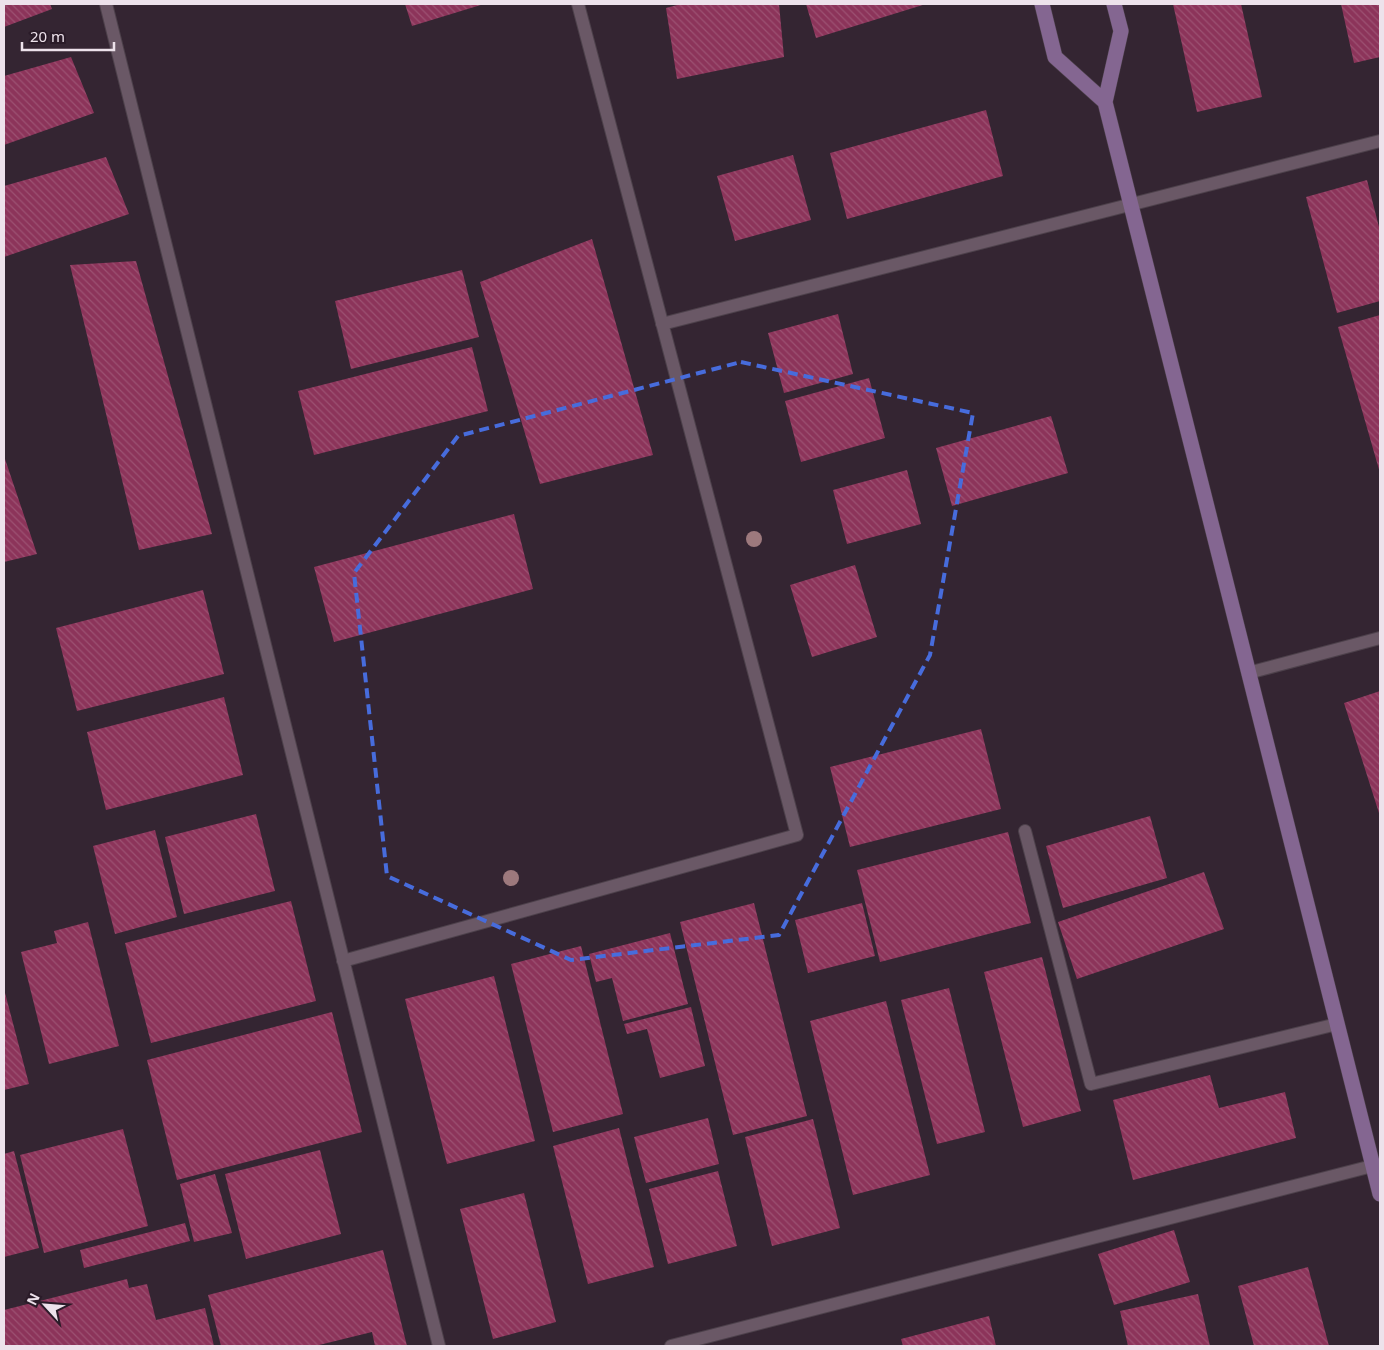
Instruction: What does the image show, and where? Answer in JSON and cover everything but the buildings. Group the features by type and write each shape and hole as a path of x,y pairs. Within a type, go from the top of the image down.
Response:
{"street":[{"path":"1042,4 1055,57 1105,102"},
{"path":"1114,4 1121,31 1105,102 1337,1024 1377,1165 1380,1194"}],"lane":[{"path":"106,4 439,1346"},
{"path":"343,960 797,835 578,4"},
{"path":"662,324 1380,141"},
{"path":"1248,673 1380,638"},
{"path":"1025,831 1091,1084 1337,1024"},
{"path":"671,1346 1377,1165"}],"highlighted area":[{"path":"741,362 973,413 930,655 779,935 571,960 387,876 354,573 458,436"}]}
